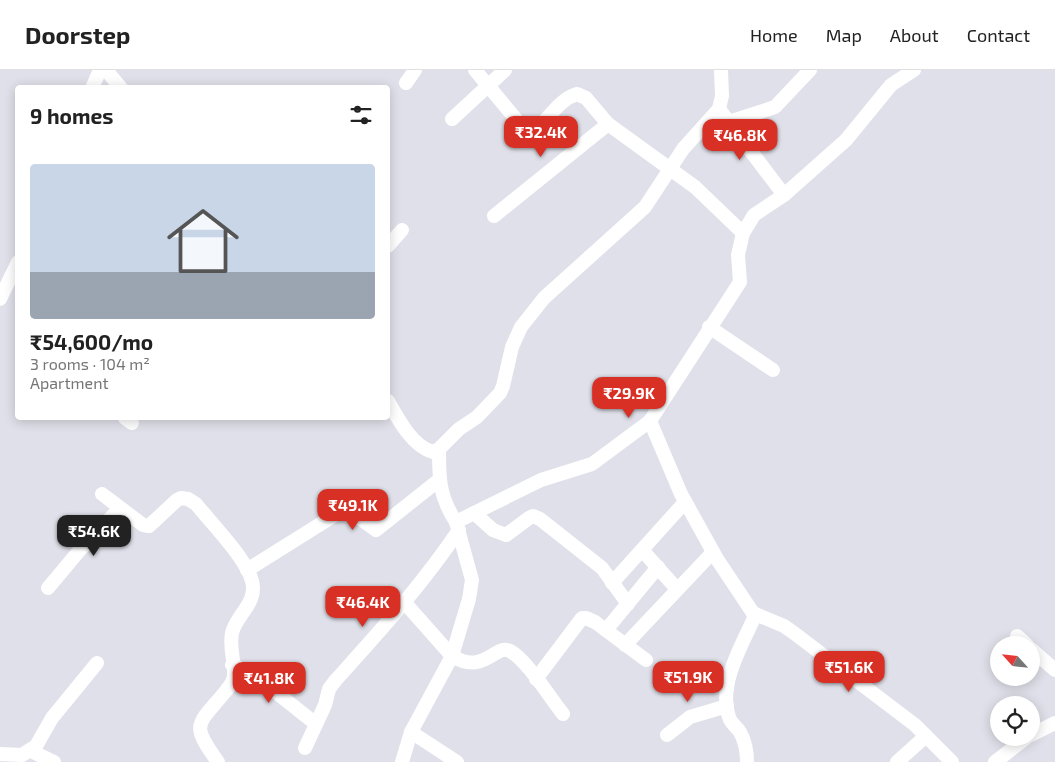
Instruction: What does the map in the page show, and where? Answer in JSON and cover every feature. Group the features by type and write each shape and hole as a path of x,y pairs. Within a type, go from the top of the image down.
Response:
{"street":[{"path":"93,85 100,70"},
{"path":"106,70 118,85"},
{"path":"406,83 415,70"},
{"path":"475,70 525,130 531,133 541,126 566,97 577,94 586,98 608,124 695,187 743,232"},
{"path":"452,119 505,70"},
{"path":"390,405 400,423 422,446 433,452 439,449 459,429 477,417 500,393 512,346 530,314 544,298 645,207 683,149 719,109 722,96 721,70"},
{"path":"729,122 775,107 810,70"},
{"path":"305,748 329,689 434,567 458,526 474,513 541,480 592,464 650,421 709,327 740,282 738,255 743,232 754,215 784,195 846,140 890,85 914,70"},
{"path":"719,109 784,195"},
{"path":"494,216 608,124"},
{"path":"390,244 402,230"},
{"path":"0,299 15,267"},
{"path":"709,327 773,370"},
{"path":"650,421 685,502 713,552 753,613 754,618 730,678 726,696 730,721 740,732 747,753 747,762"},
{"path":"402,762 411,732 452,656 472,580 458,526 446,506 439,480 439,449"},
{"path":"247,570 346,508 376,530 439,480"},
{"path":"102,494 143,525 149,526 177,500 181,498 188,499 196,504 244,563 253,589 252,598 232,633 232,665 234,675 232,684 203,720 199,729 202,739 218,762"},
{"path":"612,583 643,551 685,502"},
{"path":"48,588 120,508"},
{"path":"474,513 493,530 506,535 528,518 533,516 540,519 602,568 628,604"},
{"path":"643,551 677,589"},
{"path":"626,645 713,552"},
{"path":"606,630 658,567"},
{"path":"404,603 452,656 462,662 477,664 505,649 510,651 523,662 563,714"},
{"path":"753,613 784,626 915,725 952,762"},
{"path":"536,679 582,618 595,622 646,660"},
{"path":"1040,657 1055,670"},
{"path":"0,754 22,755 36,746 52,718 97,663"},
{"path":"232,665 253,674 316,724"},
{"path":"667,735 690,717 727,706"},
{"path":"1040,730 1055,723"},
{"path":"411,732 457,762"},
{"path":"896,762 926,736"},
{"path":"995,762 1016,746"},
{"path":"31,750 54,762"}]}
